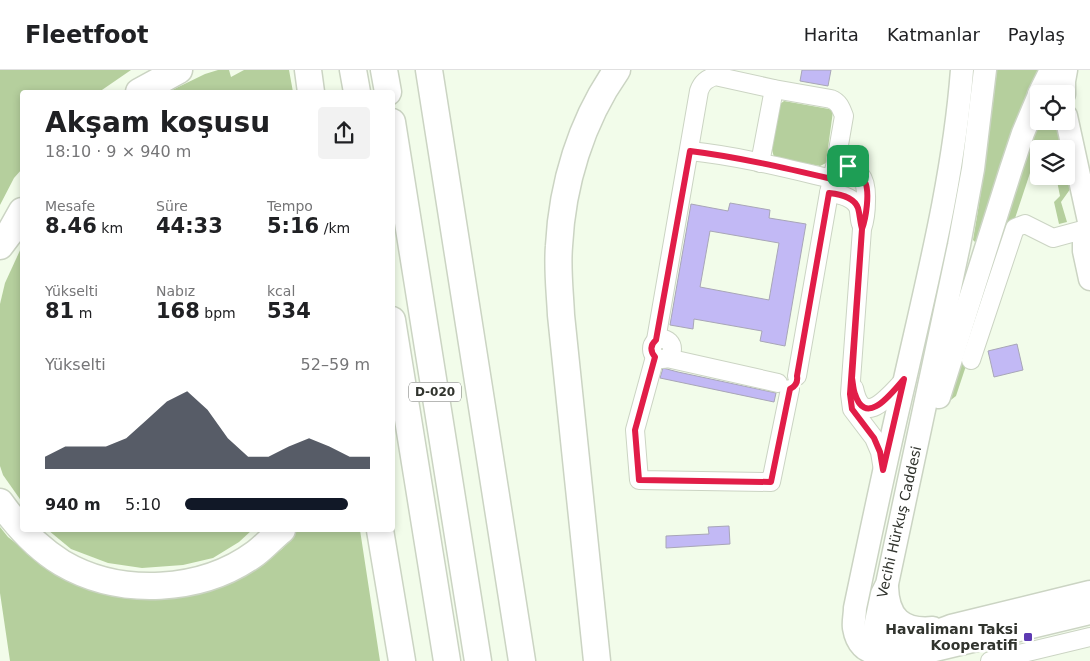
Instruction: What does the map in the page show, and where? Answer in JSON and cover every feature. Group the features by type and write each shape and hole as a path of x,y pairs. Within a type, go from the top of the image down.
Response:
{"highway":[{"path":"143,90 179,70"},
{"path":"299,70 302,90"},
{"path":"308,70 311,90"},
{"path":"353,70 357,90"},
{"path":"384,70 388,90"},
{"path":"429,70 522,661"},
{"path":"597,661 562,325 558,248 565,194 582,136 595,106 617,70"},
{"name":"D-020","path":"395,141 478,661"},
{"path":"0,258 5,240 20,214"},
{"name":"D-020","path":"395,339 447,661"},
{"path":"0,502 20,529"},
{"path":"23,532 47,553 63,564 80,572 122,584 153,586 182,584 224,571 256,553 280,532"},
{"path":"380,532 402,661"}],"main road":[{"name":"Vecihi Hürkuş Caddesi","path":"868,656 856,638 853,626 855,608 883,470 937,239 947,185 962,70"},
{"name":"Vecihi Hürkuş Caddesi","path":"868,656 882,594 887,584 959,245 972,178 985,70"},
{"path":"1044,85 1051,70"},
{"path":"1064,85 1066,70"},
{"path":"911,472 929,429 1011,169 1030,116"},
{"path":"1069,130 1090,228 1084,240 1084,251 1090,280"},
{"path":"887,584 887,598 892,612 898,620 916,628 925,629 951,626"},
{"path":"868,656 888,644 932,633 951,626 1090,592"},
{"path":"868,656 914,656 1090,613"}],"lane":[{"path":"715,76 831,99 836,101 842,108 844,116 788,382 771,482 639,480 635,430 659,352 690,151 699,91 701,85 707,79 715,76"},
{"path":"760,163 774,89"},
{"path":"690,151 832,178 848,166 857,171 865,180 867,188 866,218 862,229 850,394 852,409 874,438 880,452 883,470"},
{"path":"832,178 838,194 848,198 858,208 862,229"},
{"path":"971,360 1015,228 1025,224 1053,238 1090,228"},
{"path":"659,352 788,382"},
{"path":"852,378 855,395 859,402 864,407 871,408 884,402 904,379"},
{"path":"990,661 1034,656 1090,637"}],"green space":[{"path":"0,70 131,70 102,90 20,90 20,171 14,178 0,205"},
{"path":"218,70 229,70 231,77 244,70 289,70 293,90 172,90 205,74"},
{"path":"997,70 1040,70 1032,85 1030,85 1030,89 1011,136 978,242 975,242 973,240"},
{"path":"784,101 833,111 826,163 820,166 774,157 772,150 780,104"},
{"path":"1036,130 1059,130 1060,140 1032,140"},
{"path":"1030,144 1030,173 956,396 947,403 1011,193"},
{"path":"1058,185 1070,185 1071,188 1061,202 1067,222 1059,224 1054,202 1060,196"},
{"path":"20,250 20,499 3,475 0,466 0,304 5,283"},
{"path":"0,527 8,537 54,573 104,594 157,599 208,589 254,570 282,549 296,532 360,532 380,661 10,661 0,593"},
{"path":"50,532 250,532 239,542 213,558 183,565 142,568 108,563 71,549"}],"building":[{"path":"802,70 831,70 828,86 800,81"},
{"path":"730,203 770,210 769,218 806,224 785,346 760,341 762,331 694,319 693,329 670,325 691,204 728,211","holes":["710,231 779,243 769,300 700,287"]},
{"path":"1017,344 1023,370 994,377 988,351"},
{"path":"663,368 776,393 774,402 660,378"},
{"path":"729,526 730,544 666,548 666,536 709,534 708,527"}],"place":[{"name":"Havalimanı Taksi Kooperatifi","path":"1028,637"}],"route":[{"path":"848,166 836,162 832,179 760,163 690,151 656,340 652,344 652,351 655,357 635,430 639,480 771,482 790,389 796,385 798,379 829,193 848,198 858,208 862,229 850,394 852,409 874,438 880,452 883,470 904,379 884,402 871,408 864,407 855,395 852,378 862,229 866,218 867,188 865,180 857,171 848,166"}]}
